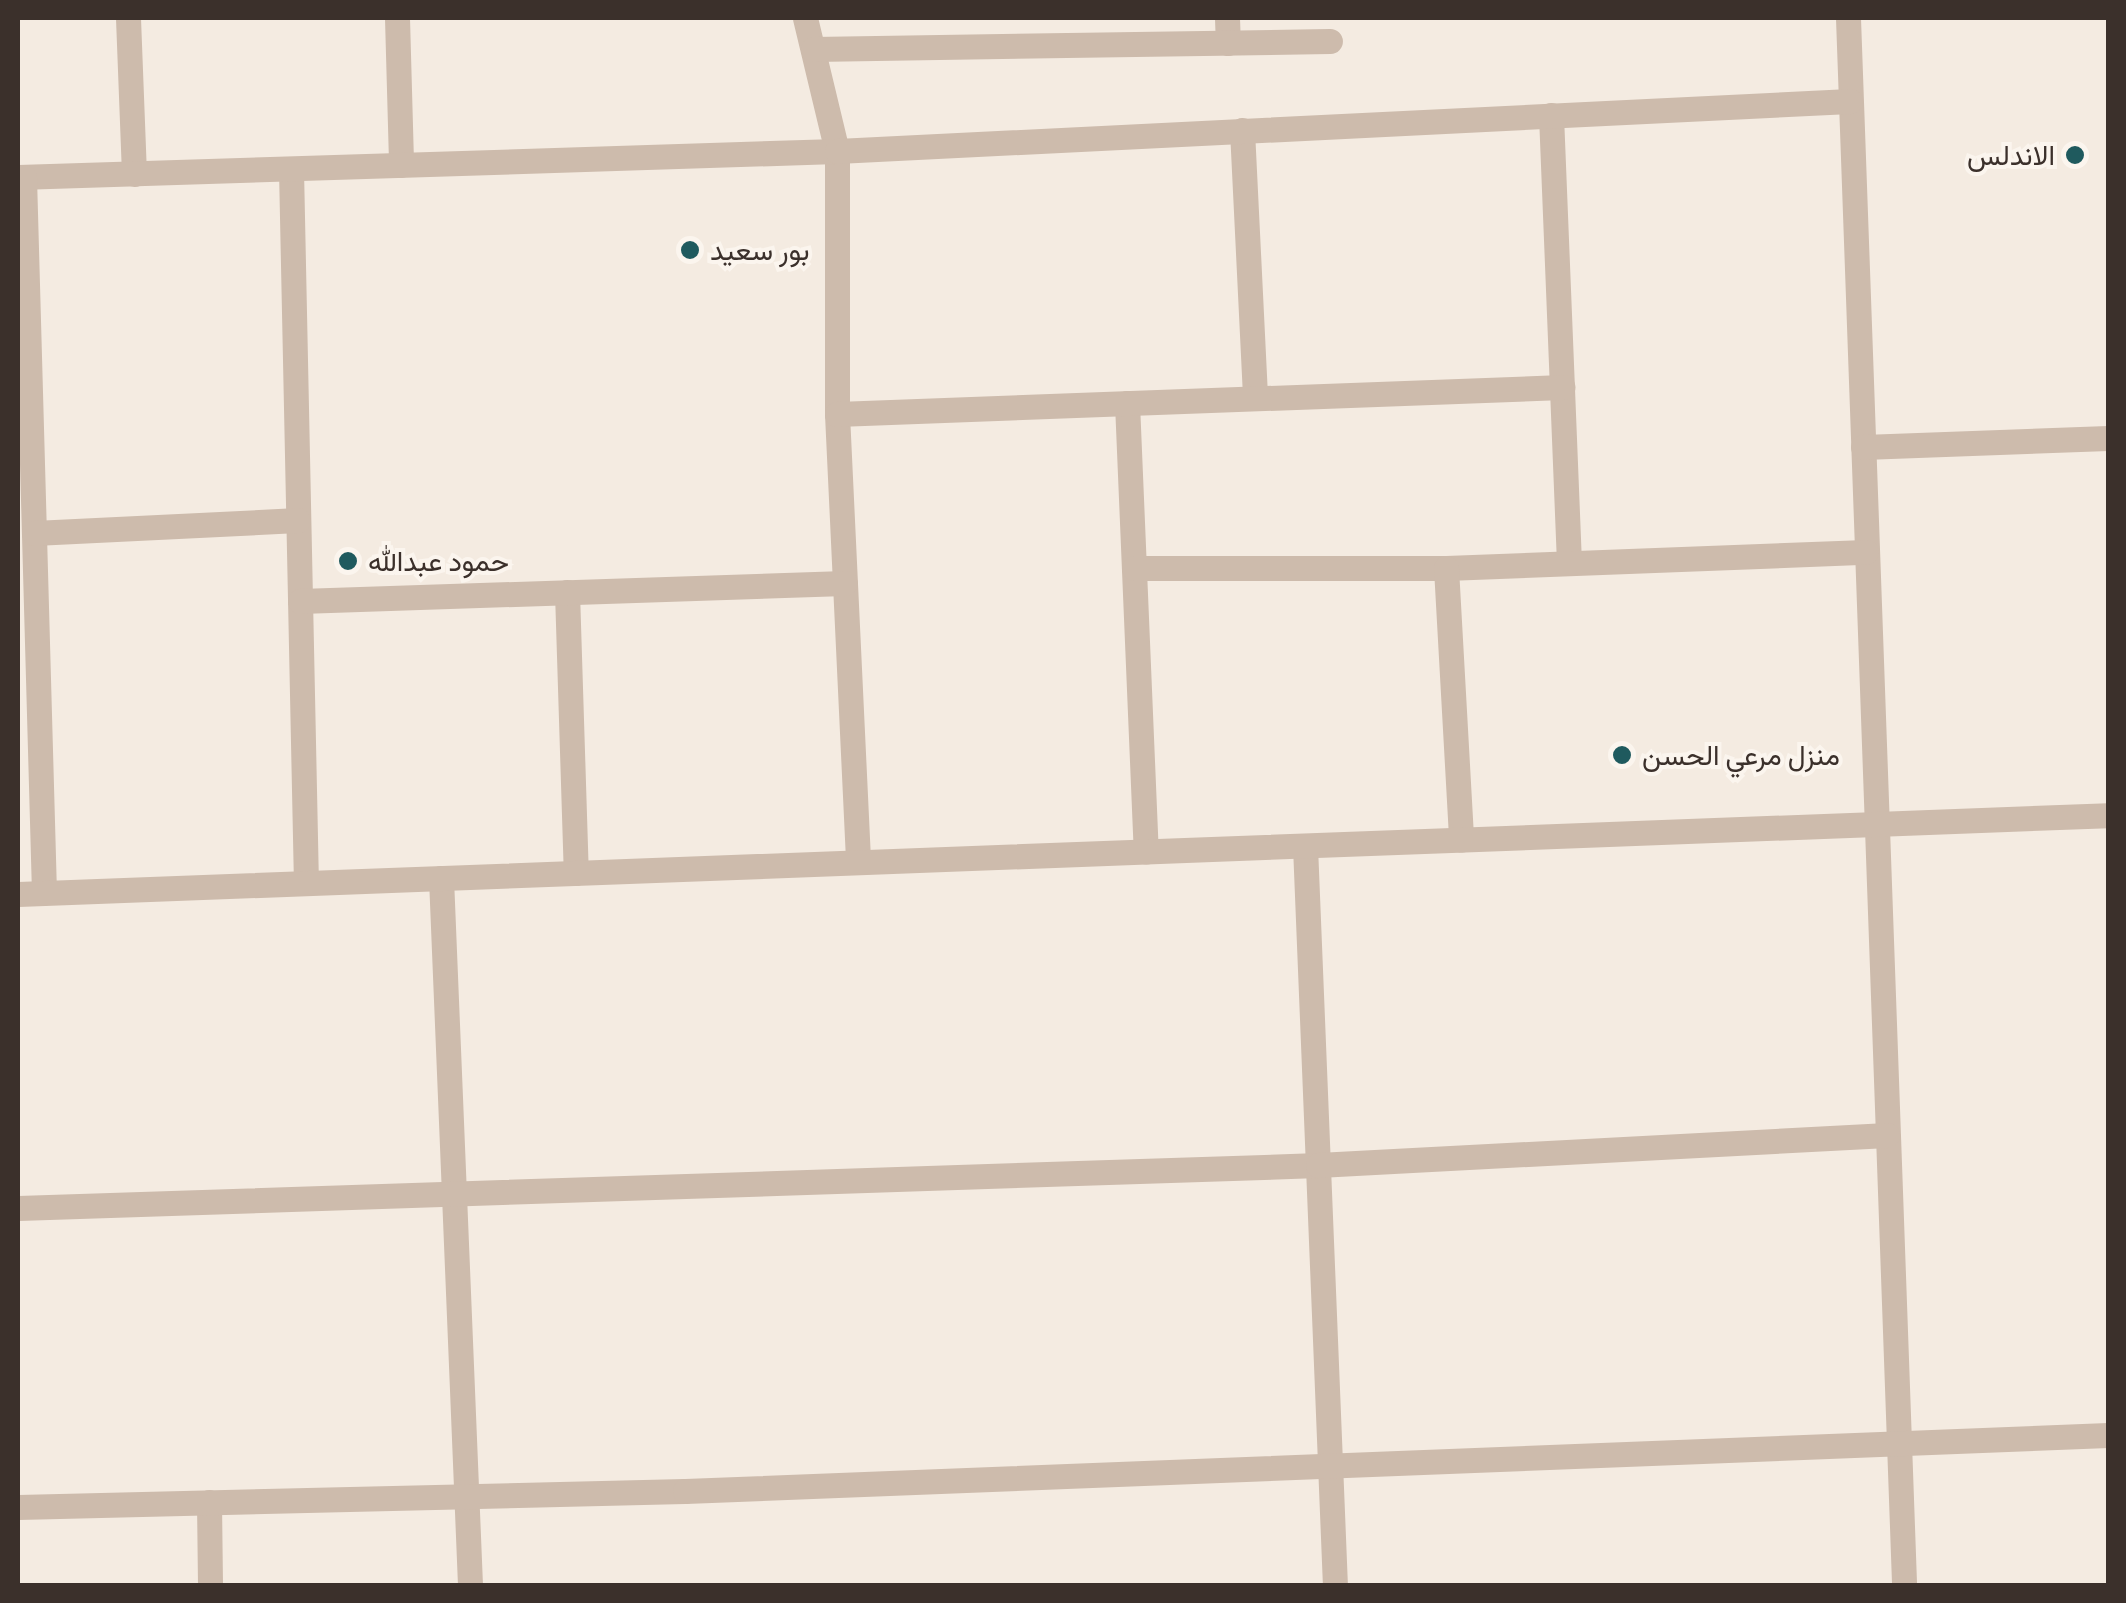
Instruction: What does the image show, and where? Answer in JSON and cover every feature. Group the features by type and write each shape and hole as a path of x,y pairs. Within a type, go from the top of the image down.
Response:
{"street":[{"path":"128,18 134,174"},
{"path":"397,18 401,164"},
{"path":"806,18 837,151 837,414 858,862"},
{"path":"1848,18 1904,1586"},
{"path":"813,48 1228,30 1330,41"},
{"path":"44,893 27,625 34,533 24,437 21,177 837,151 1850,101"},
{"path":"1551,116 1569,563"},
{"path":"1242,130 1255,398"},
{"path":"290,169 306,883"},
{"path":"837,414 1562,387"},
{"path":"1127,403 1146,852"},
{"path":"1862,447 2108,438"},
{"path":"34,533 298,520"},
{"path":"1134,568 1446,568 1866,552"},
{"path":"1446,568 1461,840"},
{"path":"300,601 845,583"},
{"path":"567,592 576,873"},
{"path":"18,894 2108,816"},
{"path":"1305,846 1335,1586"},
{"path":"441,878 470,1586"},
{"path":"18,1208 454,1197 1318,1166 1887,1135"},
{"path":"18,1506 466,1496 1898,1446 2108,1435"},
{"path":"209,1502 210,1586"}],"place":[{"name":"الاندلس","path":"2075,155"},
{"name":"بور سعيد","path":"690,250"},
{"name":"حمود عبدالله","path":"348,561"},
{"name":"منزل مرعي الحسن","path":"1622,755"}]}
